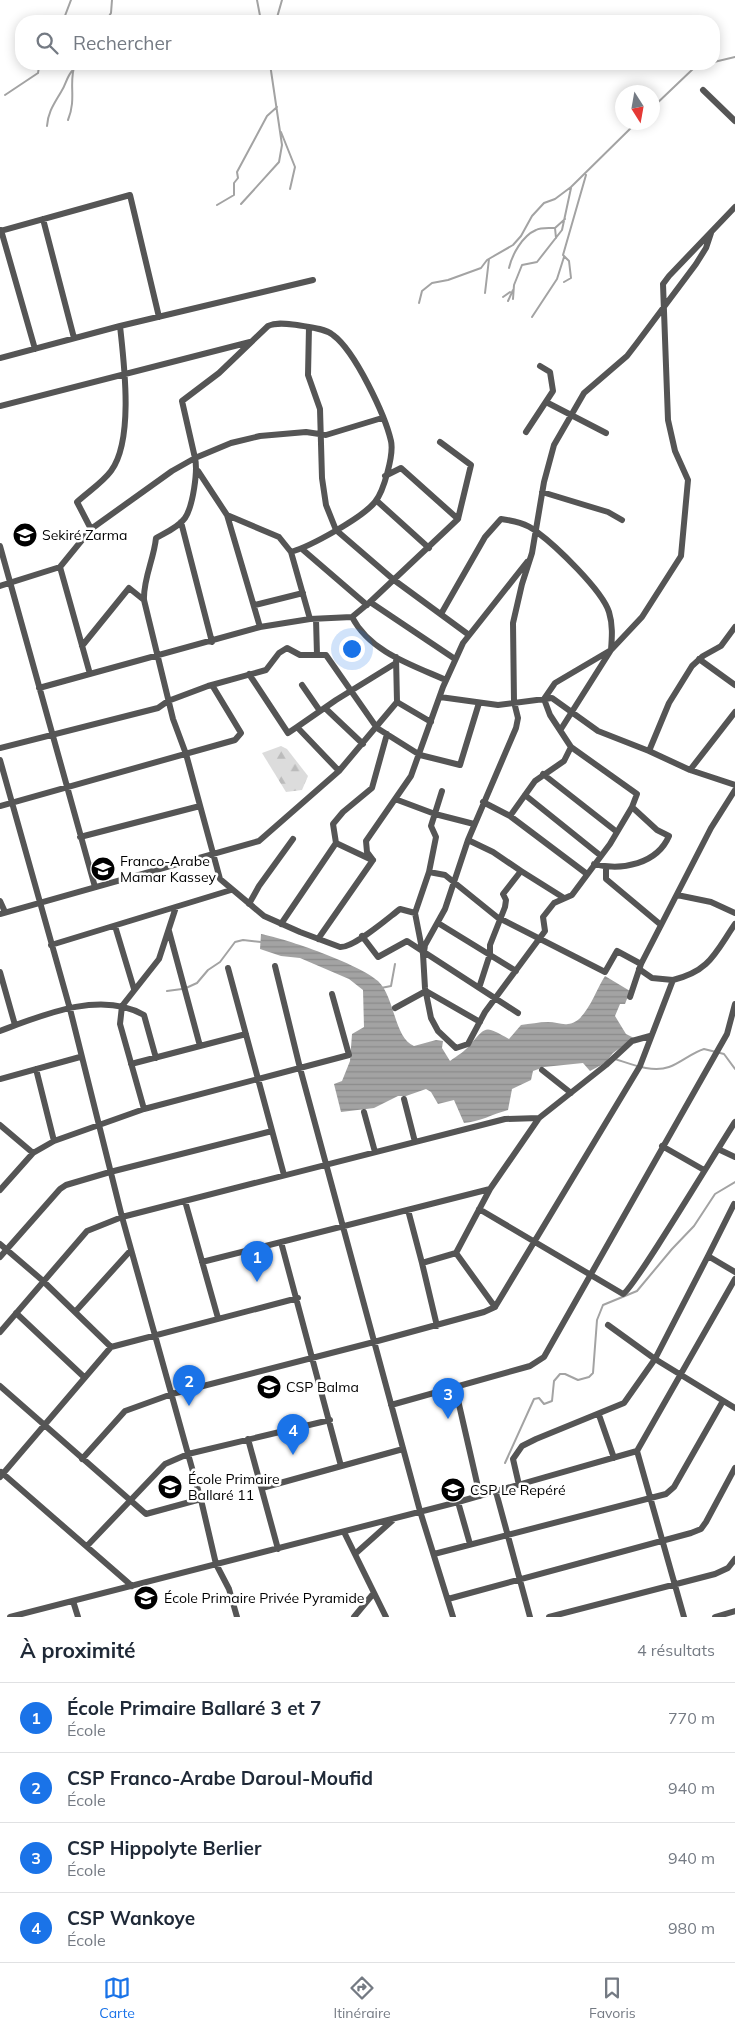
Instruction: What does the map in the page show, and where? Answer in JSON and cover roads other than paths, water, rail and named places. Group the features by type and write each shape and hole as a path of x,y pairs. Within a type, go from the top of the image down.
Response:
{"street":[{"path":"703,90 735,121"},
{"path":"35,349 1,231 130,194 159,317"},
{"path":"561,729 610,650 652,603 662,582 679,561 684,545 688,480 675,451 668,420 665,280 735,208"},
{"path":"43,219 74,338"},
{"path":"424,954 425,945 445,909 483,802 501,768 514,734 518,718 514,702 514,623 522,584 531,557 542,492 554,445 584,393 627,356 696,264 706,248 711,233"},
{"path":"0,358 120,326 313,280"},
{"path":"260,627 227,515 198,471 182,401 219,373 268,326 276,323 332,334 343,345 363,372 391,442 389,466 386,476 376,501 368,510 302,549 291,552"},
{"path":"91,529 77,502 111,471 118,457 126,418 125,372 120,326"},
{"path":"309,328 308,376 320,410 322,478 326,505 336,530 394,580 469,635"},
{"path":"0,406 125,372 251,342"},
{"path":"526,432 554,391 550,372 540,366"},
{"path":"546,402 606,433"},
{"path":"0,586 60,567 91,529 172,471 195,458 231,443 260,436 306,432 326,435 382,418"},
{"path":"38,688 212,642 260,627 313,619 352,617 369,604 458,519 471,465 440,442"},
{"path":"386,476 401,468 458,519"},
{"path":"198,471 187,514 181,522 156,538 155,553 145,586 144,600 159,656 168,702 186,754 220,879 230,890 281,924 343,947 400,909 415,913"},
{"path":"542,492 608,512 622,520"},
{"path":"376,501 428,548"},
{"path":"227,515 278,538 291,552 313,619 317,655"},
{"path":"441,614 485,537 501,519 520,523 536,531 574,566 606,604 612,628 610,650"},
{"path":"181,522 212,642"},
{"path":"0,546 51,735 95,887"},
{"path":"302,549 369,604 456,659"},
{"path":"373,860 368,852 366,841 411,776 446,680 462,643 531,557"},
{"path":"60,567 90,674"},
{"path":"82,646 129,588 144,600"},
{"path":"254,605 303,593"},
{"path":"352,617 358,630 396,660 446,680"},
{"path":"649,751 677,687 699,659 721,646 735,627"},
{"path":"0,748 158,708 168,702 212,685 266,670 279,653 287,648 300,656 326,655 377,728 420,755 460,765 480,703"},
{"path":"544,698 556,683 610,650"},
{"path":"699,659 735,685"},
{"path":"249,674 288,733 396,660"},
{"path":"0,901 2,913 259,841 339,771 397,702 396,660"},
{"path":"0,806 235,740 241,732 212,685"},
{"path":"302,685 323,710 363,744"},
{"path":"440,697 498,705 552,698 598,731 690,770 735,785"},
{"path":"442,791 431,826 436,837 429,872 415,913 424,954 426,991 432,1018 438,1031 454,1047 461,1048 468,1044 496,998 546,929 543,917 554,903 572,895 617,832 632,807 637,794 571,747 561,729 550,715 544,698"},
{"path":"397,702 431,722"},
{"path":"690,770 735,712"},
{"path":"297,727 339,771"},
{"path":"281,924 336,843 333,824 343,812 372,788 387,734"},
{"path":"510,816 535,781 564,761 571,747"},
{"path":"0,760 70,1009 80,1057 110,1172 201,1499 216,1564 229,1589 237,1617"},
{"path":"544,774 617,832"},
{"path":"630,998 640,967 676,895 711,828 735,790"},
{"path":"525,795 601,856"},
{"path":"395,799 434,814 474,824"},
{"path":"483,802 510,816 587,874"},
{"path":"80,837 200,806"},
{"path":"594,864 606,867 641,862 652,858 666,842 669,836 657,830 632,807"},
{"path":"249,904 259,886 294,839"},
{"path":"468,840 493,852 564,898"},
{"path":"336,843 373,860"},
{"path":"318,939 373,860"},
{"path":"606,867 606,879 661,925"},
{"path":"479,988 490,954 490,945 506,902 503,894 520,871"},
{"path":"429,872 442,874 500,920 605,972 616,951 640,967 652,978 673,980 695,974 707,965 735,924"},
{"path":"51,945 230,890"},
{"path":"676,895 711,902 735,914"},
{"path":"144,1109 120,1024 122,1006 158,959 176,907"},
{"path":"438,923 516,971"},
{"path":"115,926 134,989"},
{"path":"168,930 200,1046"},
{"path":"362,936 378,957 407,941 424,954 518,1013"},
{"path":"275,966 300,1068 403,1449 453,1617"},
{"path":"228,968 284,1175"},
{"path":"0,972 15,1025"},
{"path":"82,1459 125,1411 172,1394 437,1326 494,1307 640,1066 673,980"},
{"path":"395,1008 426,991"},
{"path":"426,991 480,1022"},
{"path":"0,1189 33,1153 54,1141 144,1109 349,1055 332,994"},
{"path":"0,1031 70,1009 101,1003 122,1006 141,1013 146,1018 156,1058"},
{"path":"391,1405 530,1366 544,1357 589,1274 727,1034 735,1004"},
{"path":"131,1064 246,1034"},
{"path":"422,1263 456,1253 490,1189 539,1118 606,1065 632,1041 650,1036"},
{"path":"0,1080 80,1057"},
{"path":"36,1069 54,1141"},
{"path":"542,1070 571,1093"},
{"path":"404,1099 415,1142"},
{"path":"364,1112 375,1152"},
{"path":"0,1332 42,1280 87,1231 122,1217 505,1119 539,1118"},
{"path":"479,1209 623,1294 646,1265 735,1122"},
{"path":"0,1124 33,1153"},
{"path":"0,1258 63,1187 110,1172 272,1131"},
{"path":"662,1146 704,1170"},
{"path":"718,1149 735,1157"},
{"path":"202,1262 490,1189"},
{"path":"185,1201 218,1318"},
{"path":"519,1485 513,1459 522,1446 555,1430 624,1404 655,1359 734,1204"},
{"path":"408,1210 437,1326"},
{"path":"281,1242 314,1357 341,1466"},
{"path":"0,1244 42,1280 111,1347"},
{"path":"76,1312 131,1250"},
{"path":"456,1253 494,1307"},
{"path":"708,1256 735,1272"},
{"path":"12,1617 496,1492 637,1451 735,1279"},
{"path":"132,1586 1,1474 111,1347 298,1298"},
{"path":"16,1313 84,1377"},
{"path":"608,1325 680,1376 735,1408"},
{"path":"0,1386 146,1514 201,1499"},
{"path":"455,1387 480,1496"},
{"path":"434,1554 666,1494 674,1488 723,1401"},
{"path":"599,1415 614,1458"},
{"path":"86,1546 159,1467 188,1454 330,1420"},
{"path":"248,1439 278,1549"},
{"path":"262,1488 403,1449"},
{"path":"637,1451 684,1617"},
{"path":"448,1599 662,1541 701,1528 735,1468"},
{"path":"496,1492 530,1617"},
{"path":"458,1502 470,1544"},
{"path":"355,1554 396,1518"},
{"path":"344,1532 386,1617"},
{"path":"549,1617 674,1583 715,1574 728,1568 735,1559"},
{"path":"354,1617 373,1594"},
{"path":"73,1601 78,1617"},
{"path":"714,1617 735,1611"}],"waterway":[{"path":"65,15 71,0"},
{"path":"110,15 112,0"},
{"path":"257,0 260,15"},
{"path":"278,15 282,0"},
{"path":"720,61 735,57"},
{"path":"5,95 38,73 38,70"},
{"path":"68,120 72,105 73,70"},
{"path":"241,204 279,162 282,145 271,70"},
{"path":"660,100 692,70"},
{"path":"47,126 52,108 72,71"},
{"path":"217,205 234,195 234,183 238,178 237,172 267,116 277,107"},
{"path":"419,303 422,291 432,283 448,280 481,268 487,260 513,245 521,236 532,216 544,203 555,199 571,187 629,130"},
{"path":"281,132 295,167 290,189"},
{"path":"564,282 571,278 569,261 563,255 586,175"},
{"path":"513,299 514,285 522,265 537,262 562,230 571,188"},
{"path":"556,238 555,228 565,219"},
{"path":"509,268 515,252 526,237 538,229 555,228"},
{"path":"532,317 557,279 564,257"},
{"path":"485,293 489,259"},
{"path":"508,301 513,290"},
{"path":"503,297 510,292"},
{"path":"186,988 197,983 208,970 220,962 235,942 243,940 261,942"},
{"path":"381,988 391,986 395,964"},
{"path":"167,991 182,989"},
{"path":"615,1059 642,1067 662,1069 704,1049 724,1054 735,1069"},
{"path":"505,1463 534,1399 539,1398 544,1404 552,1401 554,1381 560,1374 565,1374 578,1380 589,1377 593,1373 597,1320 603,1305 637,1291 694,1226 715,1194 735,1182"}],"place":[{"name":"Sekiré Zarma","path":"25,535"},
{"name":"Franco-Arabe Mamar Kassey","path":"103,869"},
{"name":"École Primaire Ballaré 3 et 7","path":"257,1282"},
{"name":"CSP Balma","path":"269,1387"},
{"name":"CSP Franco-Arabe Daroul-Moufid","path":"189,1406"},
{"name":"CSP Hippolyte Berlier","path":"448,1419"},
{"name":"CSP Wankoye","path":"293,1455"},
{"name":"École Primaire Ballaré 11","path":"170,1487"},
{"name":"CSP Le Repéré","path":"453,1490"},
{"name":"École Primaire Privée Pyramide","path":"146,1598"}]}
